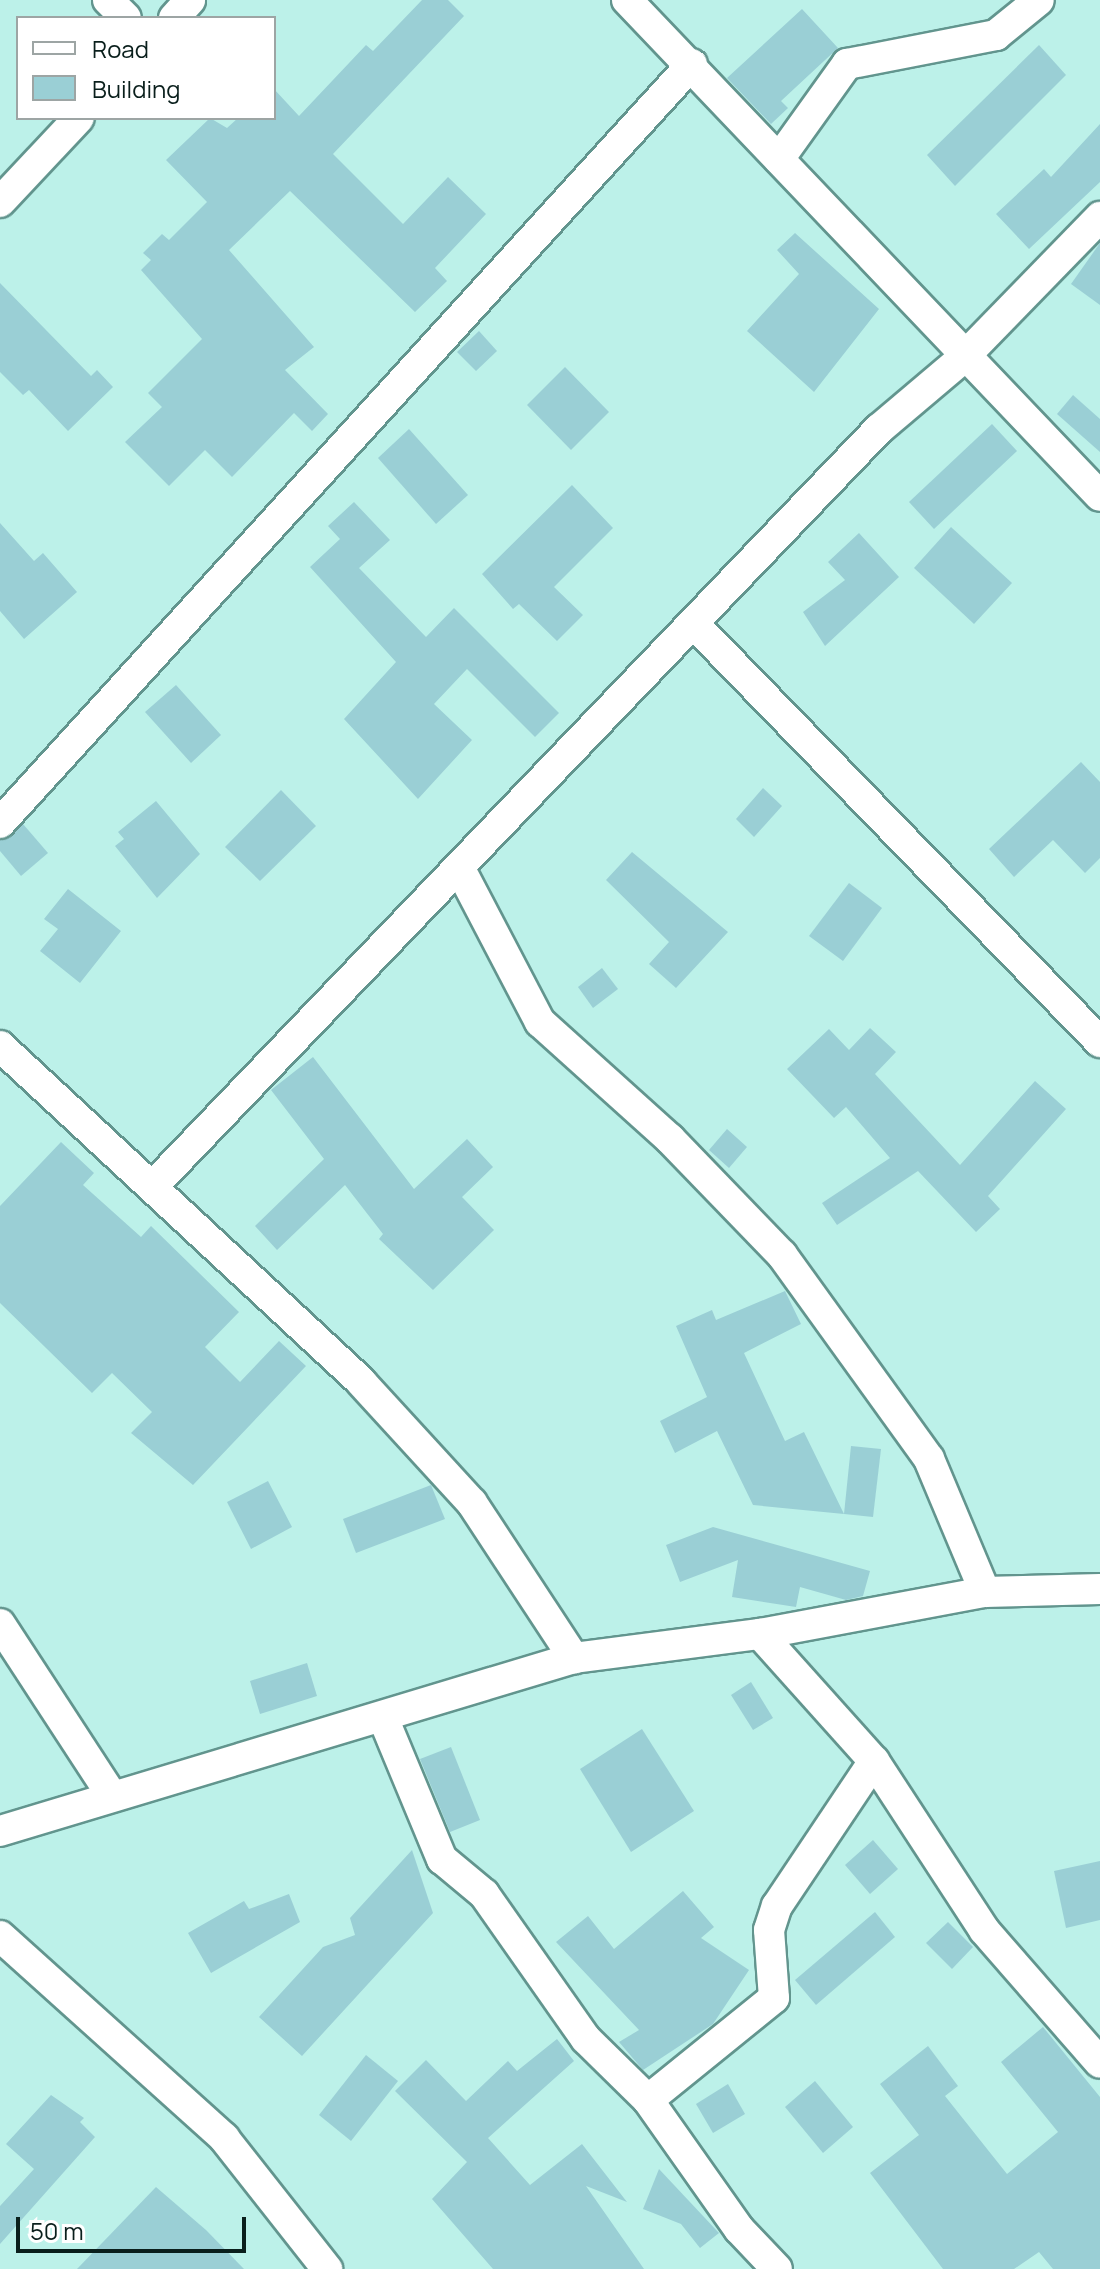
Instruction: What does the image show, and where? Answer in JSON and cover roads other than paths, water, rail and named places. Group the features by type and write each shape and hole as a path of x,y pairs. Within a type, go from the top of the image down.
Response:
{"street":[{"path":"108,0 124,16"},
{"path":"176,16 190,0"},
{"path":"627,0 692,64 963,358 1100,496"},
{"path":"779,159 847,64 996,35 1039,0"},
{"path":"0,823 692,64"},
{"path":"0,202 77,120"},
{"path":"153,1186 879,429 963,358 1100,217"},
{"path":"694,624 1100,1042"},
{"path":"460,869 540,1022 670,1139 782,1255 929,1459 985,1592"},
{"path":"0,1046 361,1382 472,1503 574,1658"},
{"path":"0,1831 111,1794 384,1720 574,1658 760,1634 985,1592 1100,1589"},
{"path":"0,1624 111,1794"},
{"path":"760,1634 874,1761 984,1930 1100,2063"},
{"path":"384,1720 442,1859 484,1894 586,2039 648,2100 739,2229 777,2269"},
{"path":"648,2100 774,1998 769,1930 777,1906 874,1761"},
{"path":"0,1936 224,2138 327,2269"}]}
